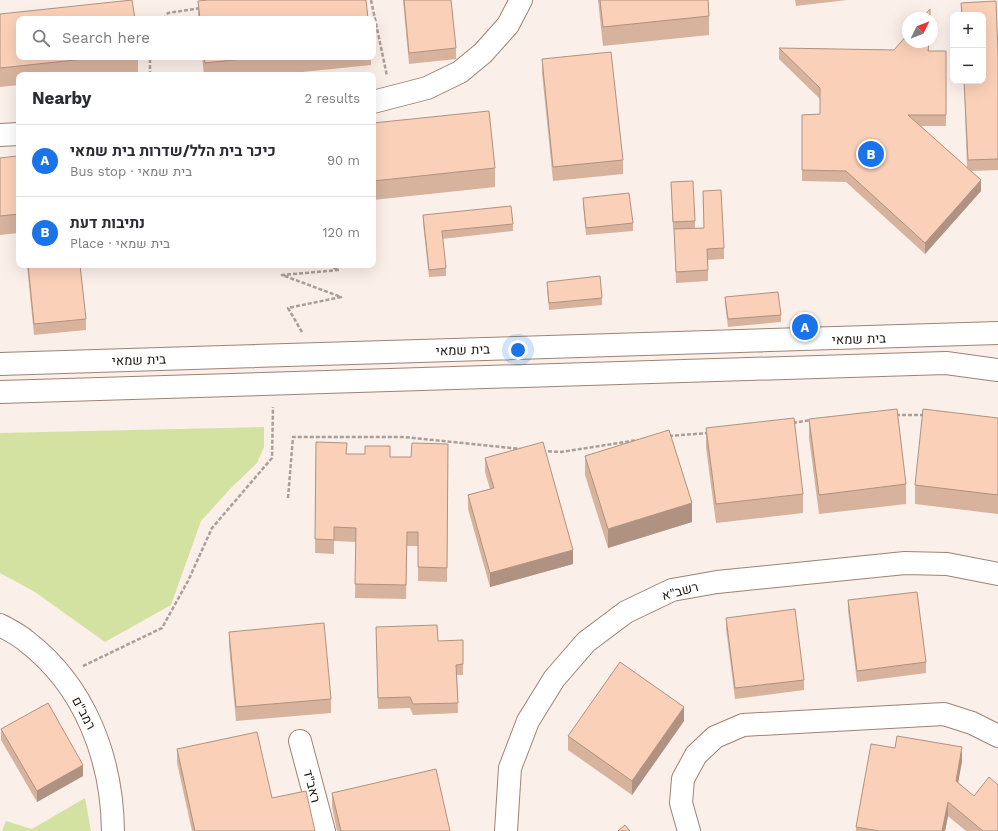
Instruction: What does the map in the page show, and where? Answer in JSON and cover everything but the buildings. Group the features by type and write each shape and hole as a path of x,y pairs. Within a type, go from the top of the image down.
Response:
{"street":[{"path":"383,100 427,88 460,72 482,53 508,25 521,0"},
{"path":"0,135 16,134"},
{"name":"בית שמאי","path":"0,364 950,336 998,333"},
{"name":"בית שמאי","path":"0,392 946,364 998,370"},
{"name":"רשב\"א","path":"506,831 510,768 528,721 554,679 586,642 626,612 672,590 717,582 905,563 947,564 998,574"},
{"name":"רמב\"ם","path":"0,625 26,640 55,667 89,717 102,754 112,803 113,831"},
{"path":"690,831 680,803 683,779 696,755 715,737 743,725 944,714 972,723 998,736"},
{"name":"ראב\"ד","path":"300,741 324,831"}],"path":[{"path":"371,0 373,16"},
{"path":"166,16 168,13 201,8 204,4"},
{"path":"376,42 383,100"},
{"path":"150,60 150,72"},
{"path":"315,354 288,308 342,297 282,275 339,270 334,268"},
{"path":"62,677 162,628 188,581 212,528 272,458 273,404"},
{"path":"889,415 926,415"},
{"path":"788,424 812,420"},
{"path":"667,436 712,432"},
{"path":"288,498 293,437 404,437 523,450"},
{"path":"538,450 561,452 645,439"}],"green space":[{"path":"264,427 264,447 257,463 231,488 201,521 171,605 105,642 35,592 0,573 0,433"},
{"path":"85,798 91,831 2,831 6,821 32,829"}],"place":[{"name":"נתיבות דעת","path":"871,154"},
{"name":"כיכר בית הלל/שדרות בית שמאי","path":"805,327"}]}
